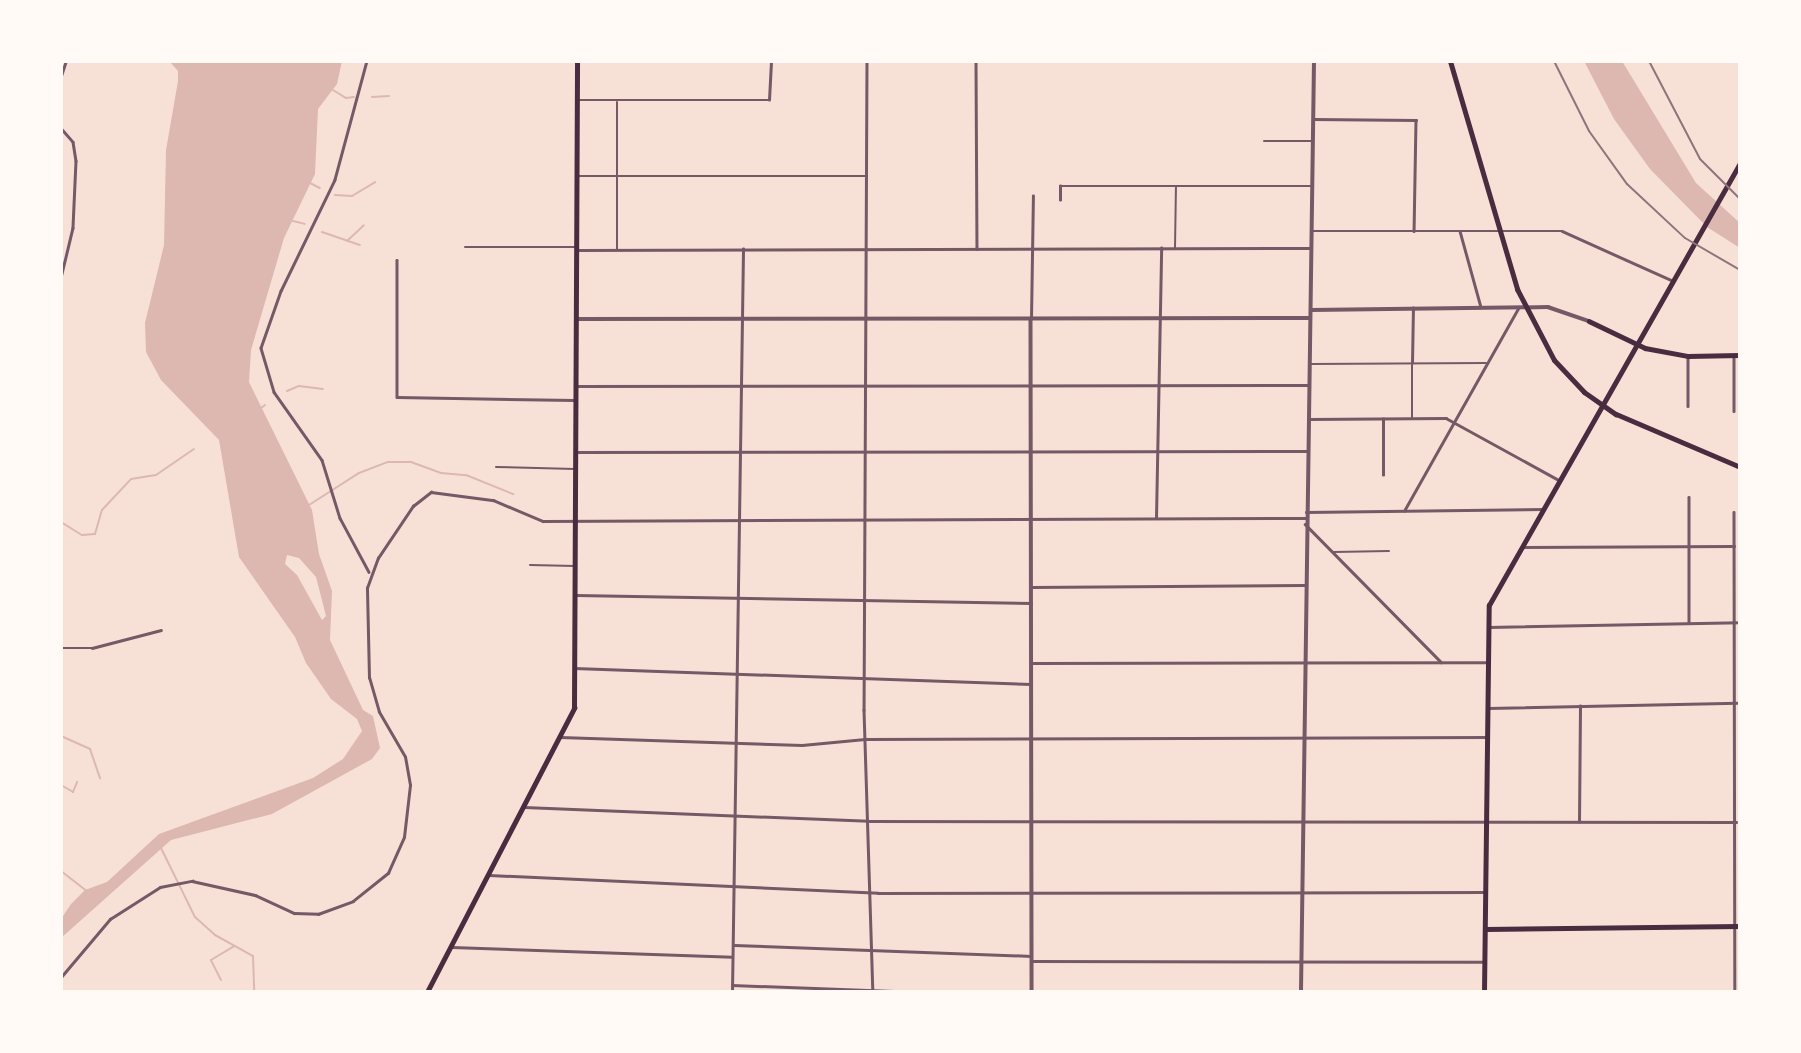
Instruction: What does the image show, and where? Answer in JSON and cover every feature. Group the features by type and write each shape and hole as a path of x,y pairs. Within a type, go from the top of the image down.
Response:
{"main road":[{"path":"427,992 573,708 578,319 577,61"},
{"path":"1450,61 1517,289 1548,352 1584,392 1616,414 1740,467"},
{"path":"1484,992 1490,603 1740,163"},
{"path":"1589,321 1636,345 1688,356 1737,355"},
{"path":"1485,929 1737,926"}],"street":[{"path":"61,76 66,61"},
{"path":"61,977 118,912 140,896 170,883 177,881 248,893 294,913 332,911 372,889 391,868 404,837 410,785 405,757 379,712 369,678 369,572 336,507 326,472 274,392 261,348 281,291 335,180 367,61"},
{"path":"578,100 771,99 771,61"},
{"path":"867,61 868,319 864,678 873,991"},
{"path":"976,61 977,249"},
{"path":"1301,992 1304,585 1314,61"},
{"path":"1313,120 1416,120 1414,231"},
{"path":"61,128 76,156 73,228 61,278"},
{"path":"1264,141 1313,141"},
{"path":"578,176 867,176"},
{"path":"1060,200 1060,186 1312,186"},
{"path":"1032,992 1033,196"},
{"path":"1311,231 1562,230 1673,281"},
{"path":"1460,231 1481,307"},
{"path":"465,247 617,250 1311,248"},
{"path":"1156,518 1161,248"},
{"path":"732,992 739,674 743,249"},
{"path":"397,260 397,397 577,400"},
{"path":"1404,510 1519,307"},
{"path":"1310,310 1548,307 1589,321"},
{"path":"1412,363 1413,308"},
{"path":"578,319 1310,318"},
{"path":"1734,411 1737,355"},
{"path":"1688,356 1688,406"},
{"path":"577,386 1309,385"},
{"path":"1308,419 1455,420 1559,480"},
{"path":"1383,419 1383,475"},
{"path":"577,452 1307,451"},
{"path":"369,572 414,506 431,492 493,500 537,520 1305,517"},
{"path":"1689,497 1689,623"},
{"path":"1306,512 1543,509"},
{"path":"1734,512 1738,668 1735,992"},
{"path":"1305,524 1441,662"},
{"path":"1521,547 1734,546"},
{"path":"1031,587 1304,585"},
{"path":"575,595 1031,603"},
{"path":"1489,627 1740,622"},
{"path":"61,648 92,648 161,630"},
{"path":"1031,663 1488,662"},
{"path":"574,668 1031,684"},
{"path":"1488,708 1737,703"},
{"path":"1579,822 1580,706"},
{"path":"560,737 802,745 865,739 1487,737"},
{"path":"524,807 868,821 1736,822"},
{"path":"489,875 871,892 1486,892"},
{"path":"733,945 1031,958 1485,962"},
{"path":"451,947 732,957"},
{"path":"732,985 927,992"}],"lane":[{"path":"617,100 617,250"},
{"path":"1175,248 1176,186"},
{"path":"1412,363 1412,418"},
{"path":"1309,365 1488,363"},
{"path":"496,467 576,469"},
{"path":"1333,552 1389,551"},
{"path":"530,565 576,566"}],"shaded area":[{"path":"169,61 342,61 337,84 318,109 315,174 284,238 251,350 249,382 312,510 319,554 332,591 330,640 363,710 373,716 380,748 372,759 272,814 171,840 61,938 61,919 71,904 85,890 107,882 159,834 313,778 343,759 362,731 357,719 331,699 306,663 295,637 239,557 219,440 161,380 146,352 145,323 164,245 166,150 178,71","holes":["287,555 299,558 316,577 326,616 322,620 297,575 285,564"]},
{"path":"1584,61 1622,61 1696,183 1740,223 1740,248 1707,227 1650,169 1614,119"}],"waterway":[{"path":"333,90 346,98 354,97"},
{"path":"372,97 389,96"},
{"path":"335,195 352,196 375,182"},
{"path":"310,183 320,188"},
{"path":"293,221 305,224"},
{"path":"347,241 364,225"},
{"path":"322,232 360,245"},
{"path":"287,391 299,386 323,389"},
{"path":"261,408 265,405"},
{"path":"61,522 82,535 95,534 102,510 131,479 156,475 194,449"},
{"path":"309,505 359,473 388,462 411,462 441,473 466,475 513,494"},
{"path":"61,736 90,749 100,778"},
{"path":"61,785 73,792 77,782"},
{"path":"161,848 195,917 215,935 253,956 254,992"},
{"path":"61,871 85,890"},
{"path":"221,980 211,960 234,946"}],"railway":[{"path":"1554,61 1589,131 1627,184 1685,238 1740,270"},
{"path":"1649,61 1700,159 1740,199"}]}
